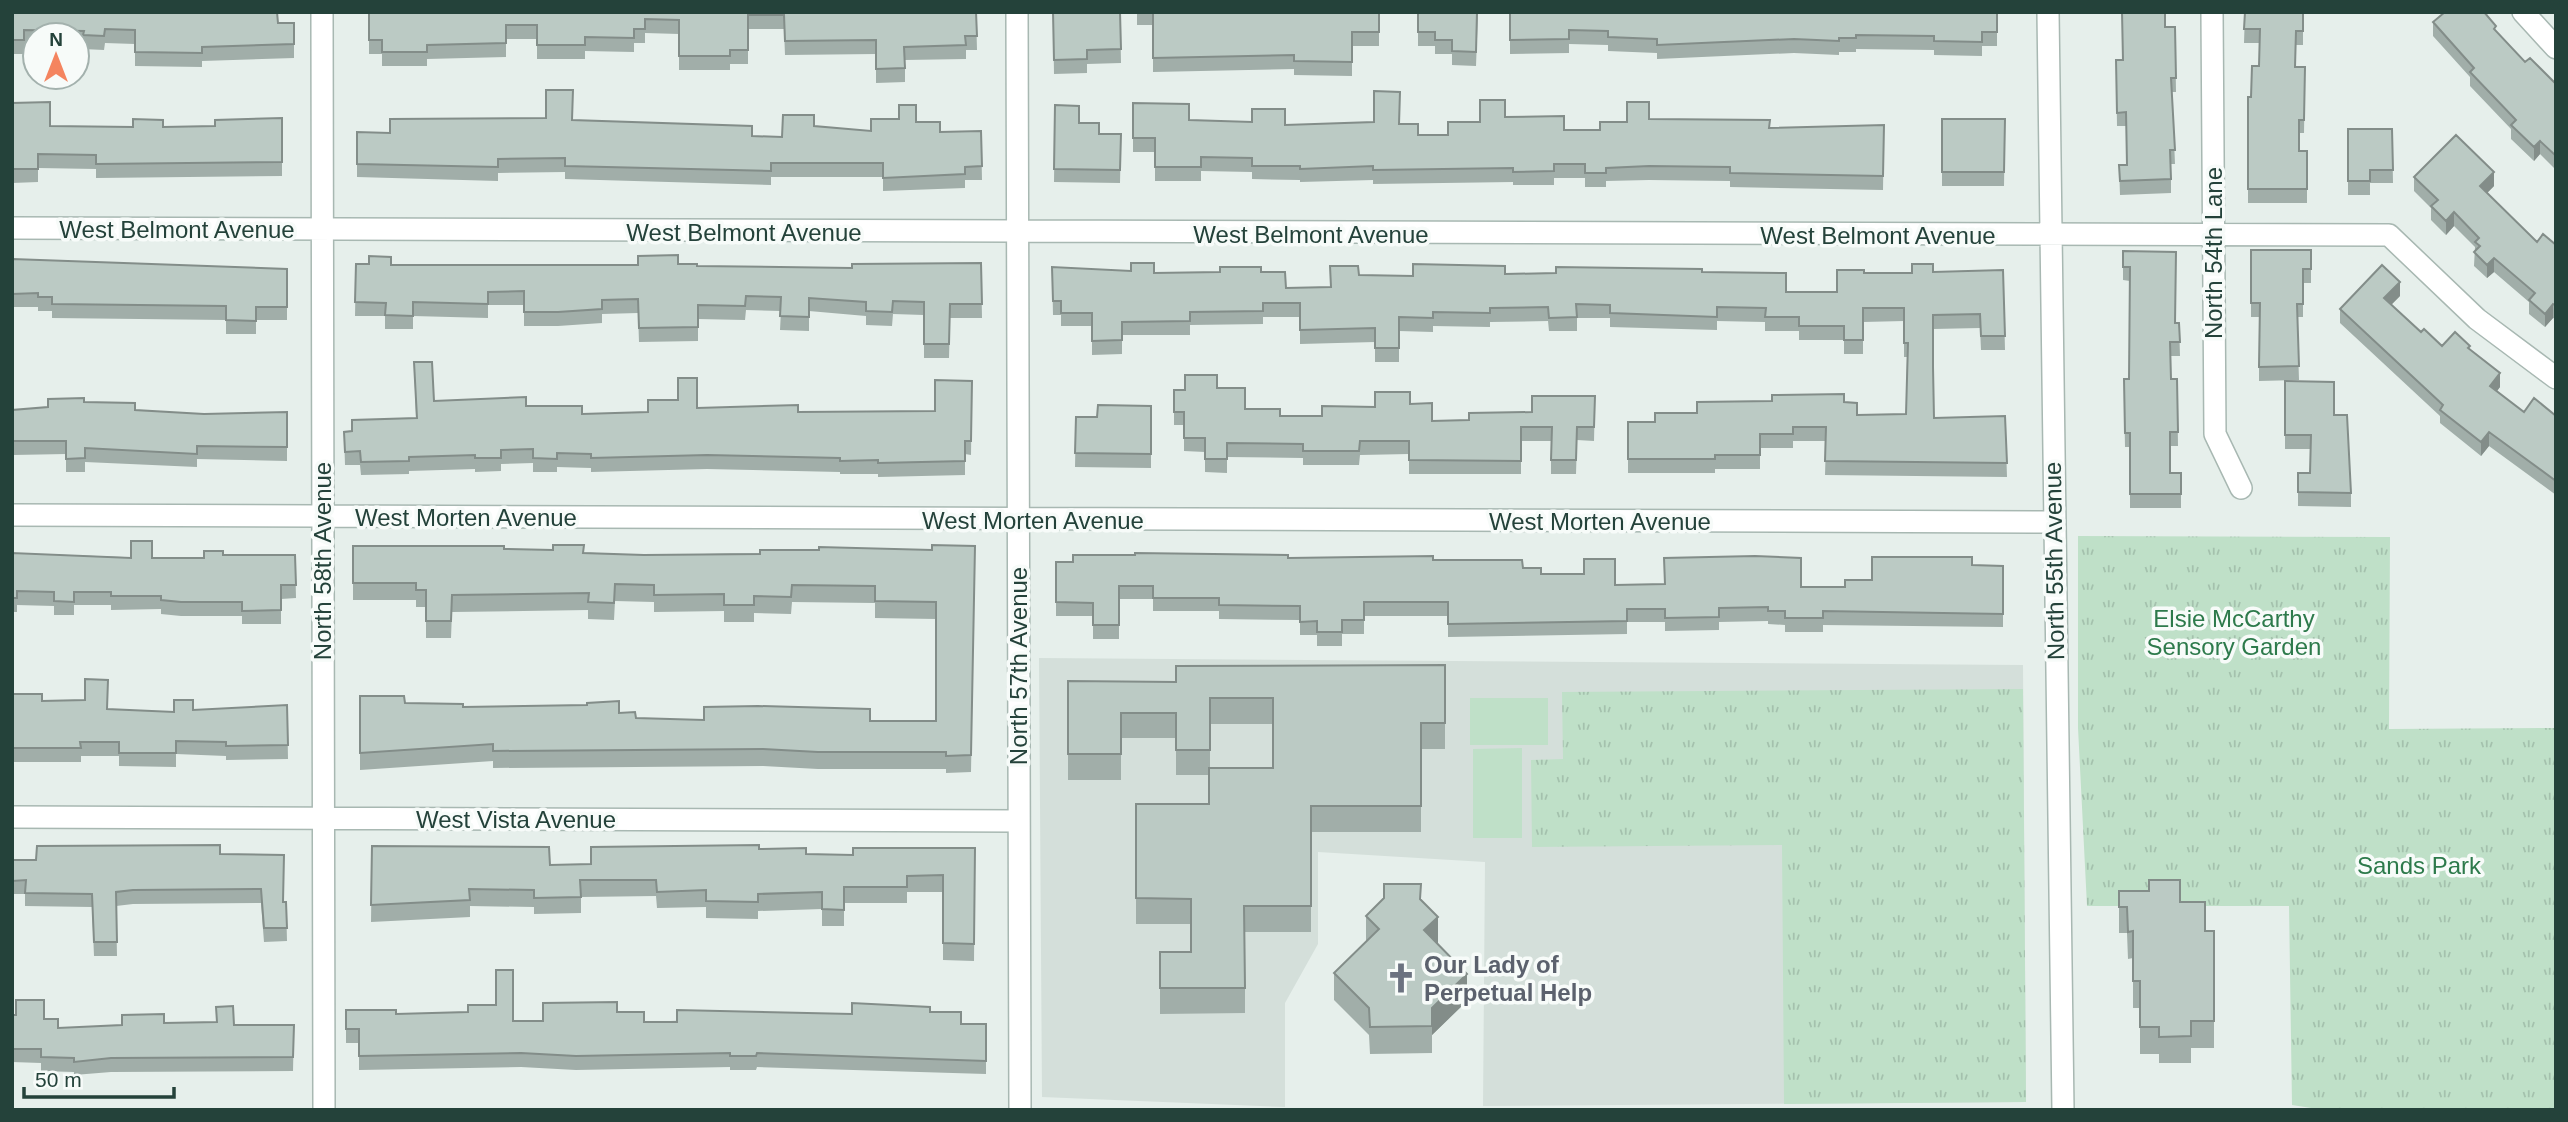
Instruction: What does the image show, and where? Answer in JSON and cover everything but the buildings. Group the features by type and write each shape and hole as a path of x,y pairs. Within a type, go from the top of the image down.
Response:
{"street":[{"name":"North 58th Avenue","path":"322,12 324,1110"},
{"name":"North 57th Avenue","path":"1017,12 1020,1110"},
{"name":"North 55th Avenue","path":"2048,12 2063,1110"},
{"name":"North 54th Lane","path":"2213,12 2215,434 2241,488"},
{"path":"2523,12 2556,48"},
{"name":"West Belmont Avenue","path":"12,228 2389,235 2477,319 2556,378"},
{"name":"West Morten Avenue","path":"12,515 2054,522"},
{"name":"West Vista Avenue","path":"12,817 1019,821"}],"shaded area":[{"path":"1039,658 2023,665 2026,1102 1483,1106 1485,862 1318,852 1318,944 1285,1003 1285,1107 1042,1097"}],"green space":[{"name":"Sands Park","path":"2078,536 2390,537 2389,729 2556,728 2556,1110 2324,1110 2292,1105 2289,906 2087,906 2078,728"},
{"path":"2023,689 2026,1102 1784,1104 1782,845 1532,847 1531,760 1563,759 1562,692"},
{"path":"1470,698 1548,698 1548,745 1470,745"},
{"path":"1522,748 1522,838 1473,838 1473,749"}],"place":[{"name":"Our Lady of Perpetual Help","path":"1401,978"}],"park label":[{"name":"Elsie McCarthy Sensory Garden","path":"2234,632"}]}
